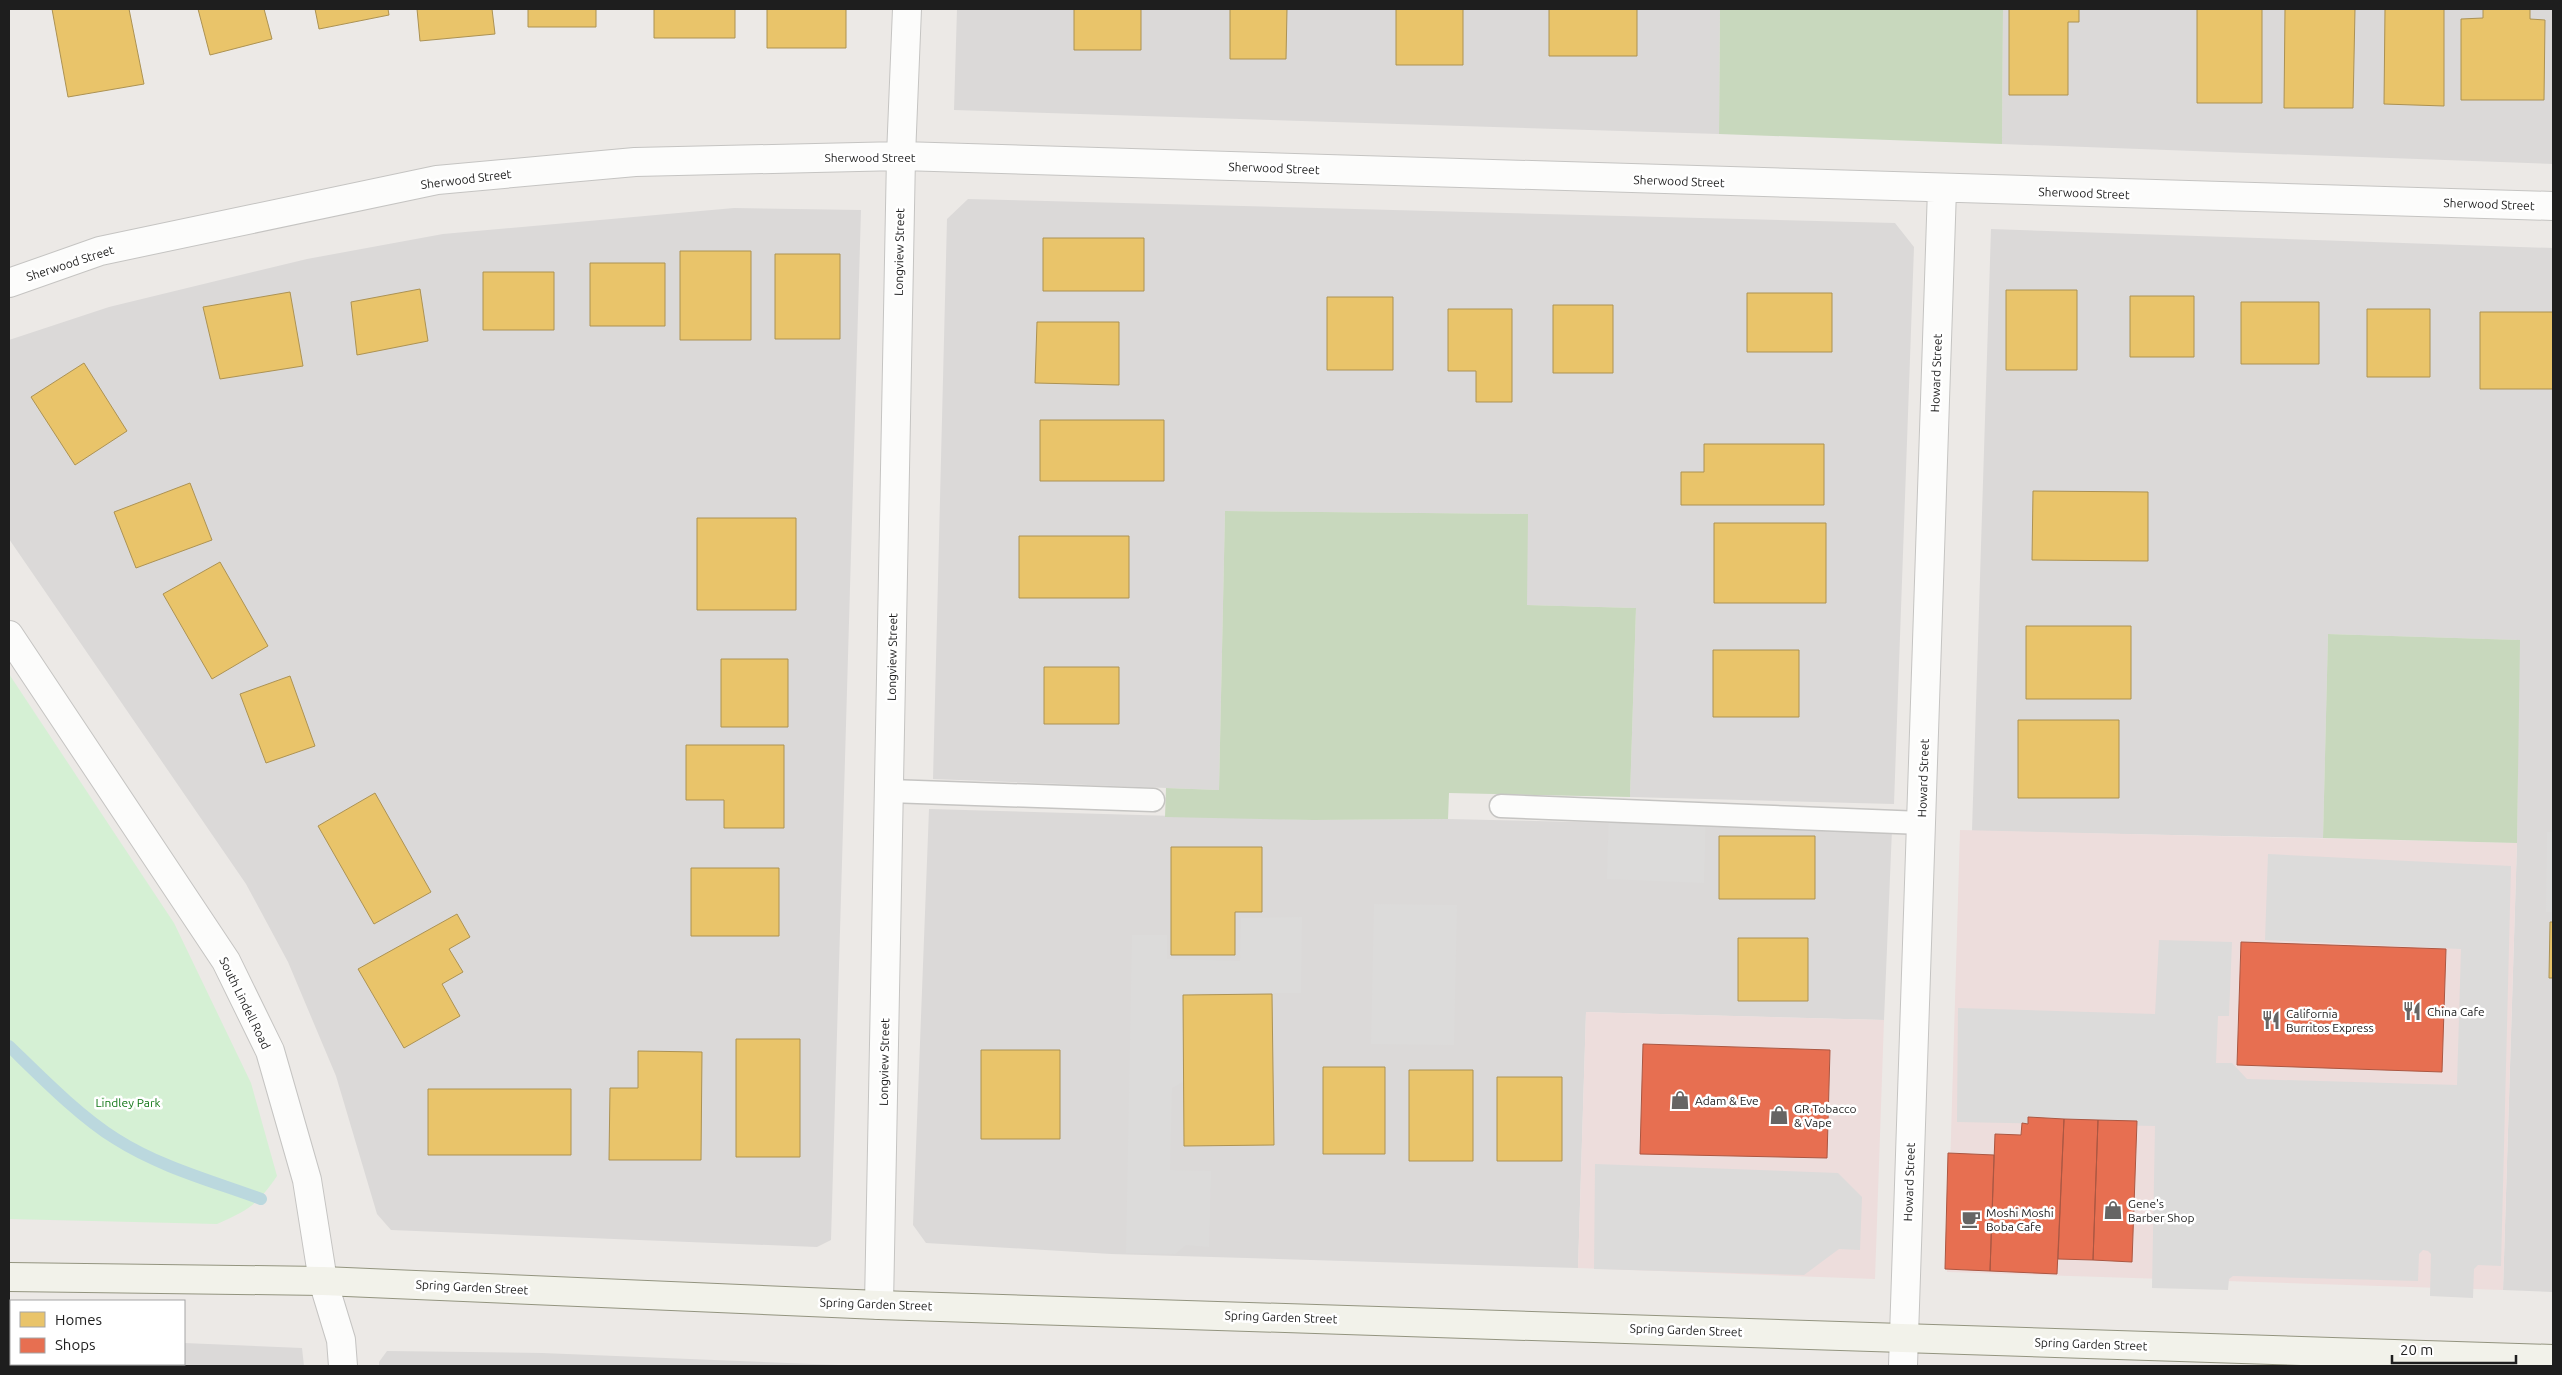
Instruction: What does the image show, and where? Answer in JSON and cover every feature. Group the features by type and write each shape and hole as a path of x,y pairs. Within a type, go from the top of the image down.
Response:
{"main road":[{"name":"Spring Garden Street","path":"9,1277 323,1281 880,1305 2553,1359"}],"street":[{"name":"Longview Street","path":"880,1305 901,156 907,9"},
{"name":"Sherwood Street","path":"9,283 100,251 437,180 635,162 901,156 2553,206"},
{"name":"Howard Street","path":"1903,1366 1942,189"},
{"name":"South Lindell Road","path":"9,635 226,961 270,1051 307,1180 323,1281 341,1340 344,1366"}],"lane":[{"path":"889,791 1153,800"},
{"path":"1501,806 1922,823"}],"shaded area":[{"path":"957,9 1720,9 1719,134 954,110"},
{"path":"2003,9 2553,9 2553,164 2002,144"},
{"path":"968,199 1895,223 1914,247 1894,804 1630,797 1636,608 1527,605 1527,514 1225,511 1219,790 933,779 947,219"},
{"path":"734,208 861,210 831,1240 817,1247 391,1230 377,1214 336,1076 288,962 246,884 9,539 9,340 109,307 307,259 443,234"},
{"path":"1991,229 2553,248 2553,1292 2503,1290 2517,843 2519,640 2328,634 2323,838 1972,831"},
{"path":"1609,802 1706,805 1704,883 1607,879"},
{"path":"929,809 1313,820 1448,819 1892,829 1884,1020 1586,1012 1578,1268 1111,1254 926,1243 913,1225"},
{"path":"1960,830 2517,843 2503,1290 1947,1272"},
{"path":"2547,832 2553,832 2553,912 2546,912"},
{"path":"2268,854 2511,866 2501,1266 2478,1265 2474,1269 2473,1298 2430,1296 2431,1254 2423,1250 2419,1254 2418,1281 2233,1276 2229,1279 2228,1290 2152,1288 2155,1126 1957,1122 1958,1008 2155,1014 2159,940 2232,942 2229,1016 2218,1016 2216,1063 2232,1063 2247,1079 2457,1085 2461,949 2265,940"},
{"path":"1374,904 1457,905 1454,1045 1371,1044"},
{"path":"1302,917 1301,993 1195,993 1189,1079 1172,1088 1170,1170 1211,1171 1209,1247 1186,1245 1175,1254 1126,1253 1132,935 1167,935 1167,959 1240,961 1241,918"},
{"path":"1586,1012 1884,1020 1875,1279 1578,1268"},
{"path":"1595,1164 1838,1173 1862,1197 1860,1250 1839,1249 1804,1275 1594,1269"},
{"path":"10,1335 10,1365 185,1365 185,1343 302,1348 304,1366 9,1366"},
{"path":"387,1351 542,1353 864,1366 379,1366 379,1362"}],"green space":[{"path":"1720,9 2003,9 2002,144 1719,134"},
{"path":"1225,511 1528,514 1527,605 1636,608 1630,797 1449,793 1448,819 1313,820 1165,817 1166,788 1219,790"},
{"path":"2328,634 2520,640 2517,843 2323,838"},
{"name":"Lindley Park","path":"9,674 174,923 251,1083 277,1176 264,1194 252,1206 217,1224 9,1219"}],"building: Homes":[{"path":"52,9 129,9 144,84 68,97"},
{"path":"198,9 264,9 272,39 210,55"},
{"path":"315,9 388,9 389,15 319,29"},
{"path":"417,9 492,9 495,34 420,41"},
{"path":"528,9 596,9 596,27 528,27"},
{"path":"654,9 735,9 735,38 654,38"},
{"path":"767,9 846,9 846,48 767,48"},
{"path":"1074,9 1141,9 1141,50 1074,50"},
{"path":"1230,9 1287,9 1286,59 1230,59"},
{"path":"1396,9 1463,9 1463,65 1396,65"},
{"path":"1549,9 1637,9 1637,56 1549,56"},
{"path":"2009,9 2079,9 2079,22 2068,22 2068,95 2009,95"},
{"path":"2197,9 2262,9 2262,103 2197,103"},
{"path":"2285,9 2355,9 2353,108 2284,108"},
{"path":"2385,9 2444,9 2444,106 2384,104"},
{"path":"2483,9 2530,9 2530,19 2545,20 2544,100 2461,100 2461,19 2483,18"},
{"path":"1043,238 1144,238 1144,291 1043,291"},
{"path":"680,251 751,251 751,340 680,340"},
{"path":"775,254 840,254 840,339 775,339"},
{"path":"590,263 665,263 665,326 590,326"},
{"path":"483,272 554,272 554,330 483,330"},
{"path":"420,289 428,341 357,355 351,302"},
{"path":"2006,290 2077,290 2077,370 2006,370"},
{"path":"290,292 303,366 220,379 203,307"},
{"path":"1747,293 1832,293 1832,352 1747,352"},
{"path":"2130,296 2194,296 2194,357 2130,357"},
{"path":"1327,297 1393,297 1393,370 1327,370"},
{"path":"2241,302 2319,302 2319,364 2241,364"},
{"path":"1553,305 1613,305 1613,373 1553,373"},
{"path":"1448,309 1512,309 1512,402 1476,402 1476,371 1448,371"},
{"path":"2367,309 2430,309 2430,377 2367,377"},
{"path":"2480,312 2553,312 2553,389 2480,389"},
{"path":"1037,322 1119,322 1119,385 1035,383"},
{"path":"84,363 127,431 75,465 31,397"},
{"path":"1040,420 1164,420 1164,481 1040,481"},
{"path":"1704,444 1824,444 1824,505 1681,505 1681,472 1704,472"},
{"path":"190,483 212,540 136,568 114,512"},
{"path":"2033,491 2148,492 2148,561 2032,560"},
{"path":"697,518 796,518 796,610 697,610"},
{"path":"1714,523 1826,523 1826,603 1714,603"},
{"path":"1019,536 1129,536 1129,598 1019,598"},
{"path":"220,562 268,646 212,679 163,594"},
{"path":"2026,626 2131,626 2131,699 2026,699"},
{"path":"1713,650 1799,650 1799,717 1713,717"},
{"path":"721,659 788,659 788,727 721,727"},
{"path":"1044,667 1119,667 1119,724 1044,724"},
{"path":"290,676 315,746 266,763 240,694"},
{"path":"2018,720 2119,720 2119,798 2018,798"},
{"path":"686,745 784,745 784,828 724,828 724,800 686,800"},
{"path":"375,793 431,892 374,924 318,826"},
{"path":"1719,836 1815,836 1815,899 1719,899"},
{"path":"1171,847 1262,847 1262,912 1235,912 1235,955 1171,955"},
{"path":"691,868 779,868 779,936 691,936"},
{"path":"457,914 470,937 449,949 463,972 442,984 460,1016 404,1048 358,969"},
{"path":"2550,922 2553,922 2553,978 2549,978"},
{"path":"1738,938 1808,938 1808,1001 1738,1001"},
{"path":"1272,994 1274,1145 1184,1146 1183,995"},
{"path":"736,1039 800,1039 800,1157 736,1157"},
{"path":"981,1050 1060,1050 1060,1139 981,1139"},
{"path":"638,1051 702,1052 701,1160 609,1160 610,1088 638,1088"},
{"path":"1323,1067 1385,1067 1385,1154 1323,1154"},
{"path":"1409,1070 1473,1070 1473,1161 1409,1161"},
{"path":"1497,1077 1562,1077 1562,1161 1497,1161"},
{"path":"428,1089 571,1089 571,1155 428,1155"}],"building: Shops":[{"path":"2241,942 2446,949 2442,1072 2237,1065"},
{"path":"1643,1044 1830,1050 1827,1158 1640,1154"},
{"path":"2028,1117 2064,1119 2057,1274 1990,1271 1995,1134 2021,1135 2022,1123 2028,1124"},
{"path":"2064,1119 2098,1120 2093,1260 2058,1259"},
{"path":"2098,1120 2137,1121 2132,1262 2093,1260"},
{"path":"1948,1153 1994,1155 1990,1271 1945,1269"}],"waterway":[{"path":"9,1046 74,1107 116,1139 168,1166 261,1199"}],"place":[{"name":"China Cafe","path":"2412,1011"},
{"name":"California Burritos Express","path":"2271,1020"},
{"name":"Adam & Eve","path":"1680,1100"},
{"name":"GR Tobacco & Vape","path":"1779,1115"},
{"name":"Gene's Barber Shop","path":"2113,1210"},
{"name":"Moshi Moshi Boba Cafe","path":"1971,1219"}]}
